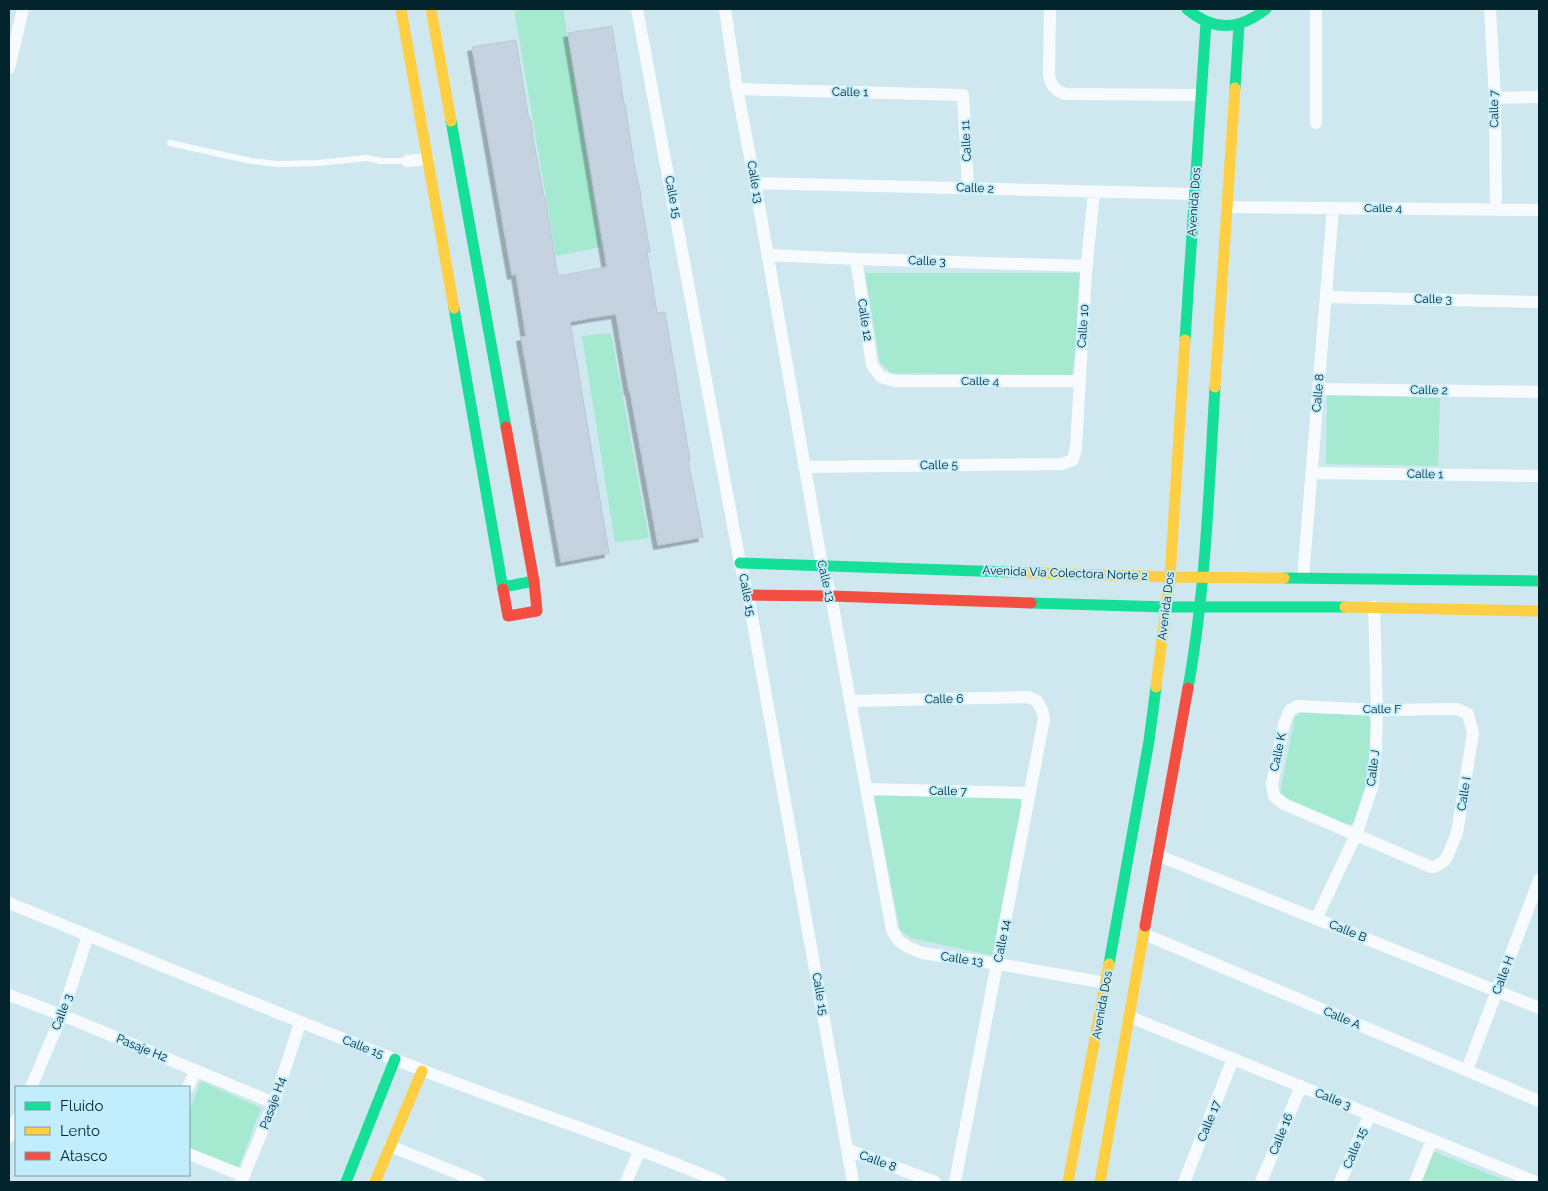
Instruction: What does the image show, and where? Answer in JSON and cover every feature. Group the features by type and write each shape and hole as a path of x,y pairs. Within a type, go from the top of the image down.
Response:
{"street":[{"path":"9,68 23,9"},
{"path":"402,9 508,616 538,610 431,9"},
{"name":"Calle 15","path":"637,9 740,563 748,595 853,1182"},
{"name":"Calle 13","path":"726,9 737,89 768,255 804,467 822,565 831,596 892,930 899,941 922,953 1106,983"},
{"path":"1050,9 1050,76 1056,91 1066,94 1201,95"},
{"path":"1188,9 1198,18 1222,26 1239,25 1249,22 1266,9"},
{"path":"1316,9 1316,123"},
{"name":"Calle 7","path":"1490,9 1495,98 1496,209"},
{"name":"Avenida Dos","path":"1068,1182 1149,741 1167,607 1206,22"},
{"path":"1100,1182 1157,855 1194,660 1203,578 1239,25"},
{"name":"Calle 1","path":"737,89 963,95"},
{"name":"Calle 11","path":"963,95 968,188"},
{"path":"1495,98 1539,97"},
{"path":"407,161 428,159"},
{"name":"Calle 2","path":"755,183 1194,194"},
{"name":"Calle 10","path":"1073,460 1076,448 1087,266 1094,192"},
{"name":"Calle 4","path":"1227,207 1539,210"},
{"name":"Calle 8","path":"1303,578 1333,208"},
{"name":"Calle 3","path":"768,255 1087,266"},
{"name":"Calle 12","path":"856,259 872,365 882,377"},
{"name":"Calle 3","path":"1326,297 1539,302"},
{"name":"Calle 4","path":"882,377 895,380 1079,381"},
{"name":"Calle 2","path":"1318,389 1539,392"},
{"name":"Calle 5","path":"804,467 1062,464 1073,460"},
{"name":"Calle 1","path":"1312,473 1539,476"},
{"name":"Avenida Vía Colectora Norte 2","path":"740,563 1203,578 1539,581"},
{"path":"503,587 534,581"},
{"path":"748,595 1167,607 1374,607 1539,612"},
{"name":"Calle J","path":"1316,918 1356,835 1372,787 1376,749 1377,710 1374,607"},
{"name":"Calle 6","path":"850,701 1028,698 1037,701"},
{"name":"Calle 14","path":"955,1182 1044,719 1037,701"},
{"name":"Calle F","path":"1290,710 1298,706 1377,710 1457,709 1468,714 1470,719"},
{"name":"Calle K","path":"1290,710 1284,724 1272,784 1274,796 1284,804 1356,835"},
{"name":"Calle I","path":"1356,835 1431,866 1439,864 1446,857 1457,834 1473,733 1470,719"},
{"name":"Calle 7","path":"866,789 1030,793"},
{"name":"Calle B","path":"1157,855 1539,1008"},
{"name":"Calle H","path":"1467,1070 1539,880"},
{"name":"Calle 15","path":"9,903 300,1023 422,1071 640,1150 717,1182"},
{"name":"Calle A","path":"1144,934 1539,1102"},
{"name":"Calle 3","path":"31,1086 62,1015 88,935"},
{"name":"Pasaje H2","path":"9,994 274,1102"},
{"name":"Calle 3","path":"1130,1017 1535,1182"},
{"name":"Pasaje H4","path":"243,1179 274,1102 300,1023"},
{"name":"Calle 17","path":"1184,1182 1233,1059"},
{"path":"346,1182 395,1060"},
{"path":"188,1086 196,1070"},
{"path":"375,1182 422,1071"},
{"name":"Calle 16","path":"1261,1182 1301,1086"},
{"name":"Calle 15","path":"1340,1182 1370,1114"},
{"path":"9,1136 15,1122"},
{"path":"1415,1182 1432,1140"},
{"path":"390,1146 479,1182"},
{"path":"626,1182 640,1150"},
{"name":"Calle 8","path":"848,1150 935,1182"},
{"path":"190,1154 243,1179"}],"lane":[{"path":"170,143 250,161 277,164 318,163 367,158 381,161 407,161"}],"green space":[{"path":"514,9 563,9 601,247 556,256"},
{"path":"865,273 1086,273 1072,375 891,373 880,362"},
{"path":"611,333 649,538 615,542 582,336"},
{"path":"1327,395 1440,398 1438,466 1326,464"},
{"path":"1301,713 1368,715 1371,721 1369,769 1366,786 1355,822 1347,826 1282,799 1280,793 1295,717"},
{"path":"880,794 1018,798 1025,807 998,951 990,955 911,938 900,930 874,797"},
{"path":"203,1082 261,1108 238,1169 190,1150 190,1109 200,1083"},
{"path":"1430,1150 1509,1182 1417,1182"}],"building":[{"path":"612,26 650,252 647,252 657,313 665,312 690,460 688,460 703,537 658,545 616,314 590,318 570,322 609,553 561,562 521,337 526,336 516,274 512,275 472,47 516,40 558,276 607,267 568,33"}],"traffic: fast":[{"path":"1187,9 1207,22 1227,26 1246,21 1266,9"},
{"path":"1185,340 1206,22"},
{"path":"1235,88 1239,25"},
{"path":"451,121 506,427"},
{"path":"454,308 503,589"},
{"path":"1188,688 1203,576 1215,387"},
{"path":"740,563 1008,572"},
{"path":"1284,578 1539,581"},
{"path":"503,587 534,581"},
{"path":"1031,603 1167,607 1345,607"},
{"path":"1109,964 1149,741 1156,687"},
{"path":"346,1182 395,1059"}],"traffic: slow":[{"path":"401,9 454,308"},
{"path":"431,9 451,121"},
{"path":"1215,387 1235,88"},
{"path":"1156,687 1170,577 1185,340"},
{"path":"1008,572 1284,578"},
{"path":"1345,607 1539,611"},
{"path":"1100,1182 1145,926"},
{"path":"1068,1182 1109,964"},
{"path":"375,1182 422,1071"}],"traffic: jam":[{"path":"503,589 508,616 537,611 534,581 506,427"},
{"path":"748,595 1031,603"},
{"path":"1145,926 1188,688"}]}
